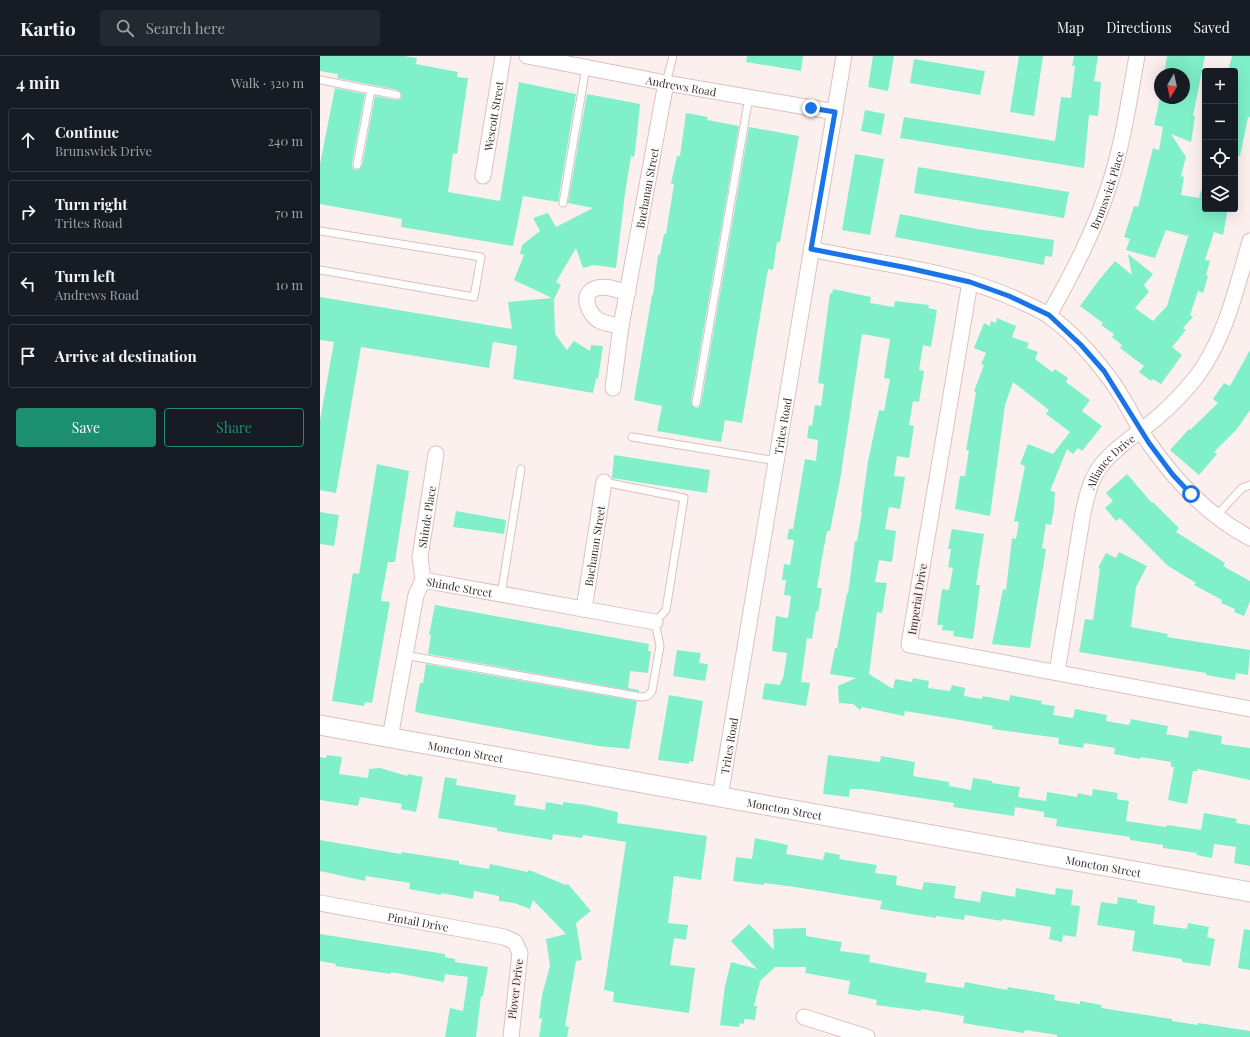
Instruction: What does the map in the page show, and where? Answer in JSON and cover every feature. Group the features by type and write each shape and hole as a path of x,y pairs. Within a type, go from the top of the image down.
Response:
{"street":[{"name":"Wescott Street","path":"483,176 503,56"},
{"name":"Andrews Road","path":"528,56 666,83 749,96 835,112"},
{"name":"Trites Road","path":"720,797 844,56"},
{"name":"Brunswick Place","path":"1049,315 1076,266 1109,186 1121,140 1137,56"},
{"name":"Buchanan Street","path":"613,388 621,326 666,83"},
{"name":"Alliance Drive","path":"1057,672 1088,491 1102,463 1179,397 1198,375 1212,351 1225,323 1250,241"},
{"path":"811,249 970,282 1009,296 1049,315 1081,345 1104,371 1141,430 1173,475 1216,516 1250,538"},
{"name":"Imperial Drive","path":"970,282 909,645 1250,709"},
{"path":"621,326 600,321 593,316 588,308 588,294 590,290 608,287 628,292"},
{"name":"Shinde Place","path":"423,580 420,557 436,454"},
{"name":"Buchanan Street","path":"584,609 604,482"},
{"name":"Shinde Street","path":"390,738 416,595 423,580 655,622"},
{"name":"Moncton Street","path":"320,725 1250,892"},
{"name":"Pintail Drive","path":"320,903 504,937 515,942"},
{"name":"Plover Drive","path":"511,1037 520,953 515,942"},
{"path":"804,1017 867,1037"}],"lane":[{"path":"666,83 673,56"},
{"path":"563,203 586,67"},
{"path":"320,80 397,95"},
{"path":"357,165 371,90"},
{"path":"696,403 749,96"},
{"path":"320,231 481,258 474,296 320,270"},
{"path":"632,438 777,461"},
{"path":"501,595 521,468"},
{"path":"404,655 633,695 648,696 652,691 660,646 655,622 666,610 684,498 604,482"},
{"path":"1216,516 1242,488 1250,485"}],"building":[{"path":"320,56 404,56 417,58 416,64 458,72 457,77 468,78 457,154 453,153 448,192 500,201 519,82 576,94 558,202 523,196 513,246 401,227 402,219 320,204 320,164 335,88 365,94 352,164 353,169 356,170 362,166 375,96 396,100 400,99 402,96 398,90 337,78 338,74 320,71"},
{"path":"747,56 803,56 801,71 746,62"},
{"path":"873,56 894,56 888,91 868,87"},
{"path":"1019,56 1043,56 1034,116 1010,112"},
{"path":"1074,56 1098,56 1094,81 1101,82 1098,116 1089,115 1084,168 900,138 904,117 1055,141 1061,97 1071,98 1075,66 1072,66"},
{"path":"1167,56 1205,56 1193,116 1195,116 1191,142 1171,134 1186,157 1181,176 1184,177 1181,195 1199,198 1202,188 1202,212 1227,212 1223,235 1214,232 1205,260 1210,261 1206,275 1208,276 1203,293 1198,291 1190,315 1193,317 1183,328 1186,330 1172,347 1182,355 1161,384 1153,379 1151,381 1139,372 1144,366 1120,348 1122,345 1112,337 1114,334 1101,325 1103,323 1080,306 1115,261 1132,275 1128,254 1153,274 1144,285 1149,292 1135,308 1153,321 1167,306 1189,233 1187,236 1166,230 1155,258 1126,250 1130,239 1124,237 1134,206 1138,207 1153,148 1159,150 1163,127 1154,125 1159,104 1190,104 1190,68 1165,68"},
{"path":"1232,56 1250,56 1250,117 1248,117 1240,156 1238,156 1238,68 1229,68"},
{"path":"914,59 985,71 980,95 910,83"},
{"path":"587,94 640,104 634,157 631,156 625,193 616,268 594,265 583,268 576,248 556,282 561,285 554,299 555,334 567,350 574,341 590,351 591,345 603,346 598,379 596,378 593,393 513,379 517,346 493,342 489,368 361,347 336,493 320,490 320,420 334,342 320,340 320,297 512,329 508,302 552,298 514,280 524,255 520,254 522,245 540,231 533,218 548,213 556,227 593,208 568,203"},
{"path":"865,110 885,114 881,135 861,131"},
{"path":"686,113 708,117 707,120 739,126 691,402 695,408 698,408 701,404 749,127 799,136 780,242 777,242 773,270 768,269 742,423 725,420 721,442 657,431 662,406 634,400 653,295 658,255 660,255 664,234 666,234 674,184 671,184 677,156 680,156"},
{"path":"855,154 884,159 870,235 842,230"},
{"path":"918,167 1069,192 1064,218 914,193"},
{"path":"900,214 977,229 1054,240 1052,257 1045,256 1044,265 895,237"},
{"path":"833,289 871,297 870,303 894,307 895,301 929,305 928,308 937,310 931,347 923,345 919,370 924,371 919,402 913,401 909,425 914,426 909,458 897,456 894,476 905,477 900,509 889,507 885,529 896,531 892,562 879,560 875,582 887,583 882,613 877,612 869,674 893,689 895,679 912,682 913,678 929,681 928,688 950,691 952,685 965,688 964,696 982,699 983,696 1009,701 1010,695 1042,701 1041,704 1055,706 1053,715 1073,718 1075,709 1107,715 1106,721 1129,725 1131,719 1168,726 1166,734 1188,738 1189,730 1222,736 1221,744 1250,748 1250,780 1198,769 1197,771 1193,771 1187,804 1168,800 1174,767 1171,767 1171,762 1141,757 1140,759 1114,754 1115,748 1084,743 1083,748 1058,744 1059,738 992,729 993,726 966,721 905,711 904,716 862,707 860,710 853,704 839,703 838,686 856,678 830,674 835,648 837,648 847,593 848,594 855,541 857,541 862,512 868,461 879,410 884,411 890,379 884,378 890,339 862,334 840,480 830,531 827,531 817,588 822,588 818,612 816,611 812,639 807,638 801,682 810,683 806,706 762,699 765,683 780,685 783,679 787,653 772,651 776,616 788,618 791,596 784,595 786,580 782,580 784,564 790,565 794,540 787,539 789,529 793,529 805,459 816,461 818,440 807,438 809,425 812,426 815,405 821,406 824,384 818,383 830,293 832,294"},
{"path":"997,318 1016,326 1012,337 1029,343 1027,348 1038,352 1035,359 1052,372 1055,369 1068,378 1066,382 1090,400 1082,411 1102,426 1082,451 1078,448 1073,454 1067,449 1050,491 1055,492 1054,509 1051,525 1046,524 1042,548 1046,549 1030,648 992,644 1003,589 1006,590 1012,538 1016,539 1019,522 1014,521 1025,466 1020,464 1028,444 1053,454 1070,432 1046,414 1049,410 1013,382 1005,405 990,516 955,509 960,476 965,476 969,450 966,450 976,392 974,391 984,365 981,364 986,353 974,348 984,323 990,326 991,321 996,323"},
{"path":"1250,350 1250,410 1237,429 1214,452 1217,454 1199,475 1170,450 1189,429 1190,430 1218,403 1213,399 1224,383 1230,386"},
{"path":"614,455 710,470 707,493 612,478"},
{"path":"377,464 409,471 395,562 388,562 381,599 381,601 390,602 372,703 365,702 364,706 332,701 353,573 359,574"},
{"path":"1127,474 1152,503 1153,502 1179,528 1176,532 1225,563 1223,566 1250,581 1250,601 1244,616 1234,612 1235,609 1221,603 1222,600 1194,585 1196,583 1168,566 1120,518 1116,521 1105,508 1113,501 1106,493"},
{"path":"456,511 506,520 504,534 453,527"},
{"path":"320,512 339,515 334,546 320,544"},
{"path":"952,529 984,534 976,585 980,585 973,639 953,636 954,631 942,630 943,625 937,625 942,589 949,590 953,568 948,567 951,549 948,549"},
{"path":"1119,552 1147,566 1136,587 1131,627 1168,634 1167,637 1250,650 1248,675 1236,673 1235,680 1206,675 1206,673 1079,652 1085,619 1093,620 1100,569 1098,568 1106,553 1116,558"},
{"path":"435,605 649,644 648,651 651,651 648,673 630,671 628,688 639,690 639,692 428,654 431,635 429,635"},
{"path":"677,650 701,653 699,663 708,664 705,681 673,676"},
{"path":"426,664 637,701 629,749 598,746 419,713 415,711 420,683 423,683"},
{"path":"669,695 703,701 693,762 689,761 689,764 658,760"},
{"path":"327,755 342,757 339,774 368,778 369,769 380,768 407,776 408,774 423,777 416,812 401,809 402,804 360,797 358,806 320,800 320,757 326,758"},
{"path":"828,755 880,762 881,756 915,762 913,776 949,782 949,786 971,790 973,778 992,781 992,783 1020,787 1018,797 1046,801 1047,792 1077,797 1078,793 1092,796 1093,789 1118,793 1117,799 1129,801 1126,821 1201,830 1204,813 1237,819 1236,823 1250,825 1250,866 1234,863 1236,847 1214,844 1212,858 1196,855 1197,853 1163,848 1163,845 1130,840 1130,837 1056,826 1057,819 1044,817 1044,812 1015,807 1014,816 953,807 954,803 861,789 850,789 849,797 823,794"},
{"path":"445,777 457,779 456,785 516,795 514,805 545,810 546,802 563,805 563,802 587,805 618,812 617,823 707,836 701,880 674,876 668,923 688,925 686,940 674,938 670,965 695,968 689,1013 613,1002 614,992 604,990 626,842 583,835 582,838 553,834 552,840 497,831 497,828 438,818"},
{"path":"755,838 788,845 786,854 823,860 825,852 840,855 839,859 877,865 875,873 897,876 896,885 922,890 924,882 956,886 954,898 980,902 982,891 1015,897 1016,888 1055,895 1056,888 1073,890 1071,905 1080,906 1076,937 1063,935 1062,942 1049,939 1051,927 965,915 964,920 936,916 936,918 880,909 882,901 795,887 733,881 736,857 752,859"},
{"path":"320,840 401,854 402,852 459,861 459,864 489,869 490,864 528,872 529,870 566,885 568,884 591,911 576,923 582,960 576,961 565,1026 569,1027 567,1037 539,1037 542,1019 539,1018 542,995 550,966 546,939 566,934 533,900 530,909 514,903 499,901 499,896 474,891 473,899 441,893 441,895 409,889 410,883 366,876 365,881 320,871"},
{"path":"1118,897 1137,900 1137,903 1155,906 1153,924 1187,929 1188,923 1209,927 1207,937 1215,939 1210,966 1182,962 1182,959 1132,951 1135,931 1097,925 1101,902 1117,904"},
{"path":"749,924 774,950 773,929 806,928 806,936 842,942 840,951 870,955 869,962 927,973 925,982 964,988 965,982 1007,990 1008,987 1055,995 1054,1000 1080,1004 1080,1001 1102,1005 1101,1008 1172,1019 1172,1021 1198,1025 1198,1023 1250,1031 1250,1037 1057,1037 1057,1035 1025,1030 1024,1033 963,1023 964,1016 921,1009 921,1011 876,1005 877,1000 848,994 850,981 805,973 806,967 775,967 760,981 754,1006 757,1006 755,1020 744,1019 744,1024 740,1023 739,1027 720,1025 725,986 731,962 757,969 731,941"},
{"path":"1244,929 1250,930 1250,970 1238,968"},
{"path":"320,934 445,954 445,957 455,959 455,962 488,967 483,996 481,996 476,1037 445,1037 450,1008 463,1011 468,977 445,974 444,982 391,972 391,974 335,966 336,964 320,961"}],"route":[{"path":"811,108 835,112 811,249 948,276 970,282 1009,296 1049,315 1081,345 1104,371 1122,397 1149,443 1173,475 1191,494"}]}
